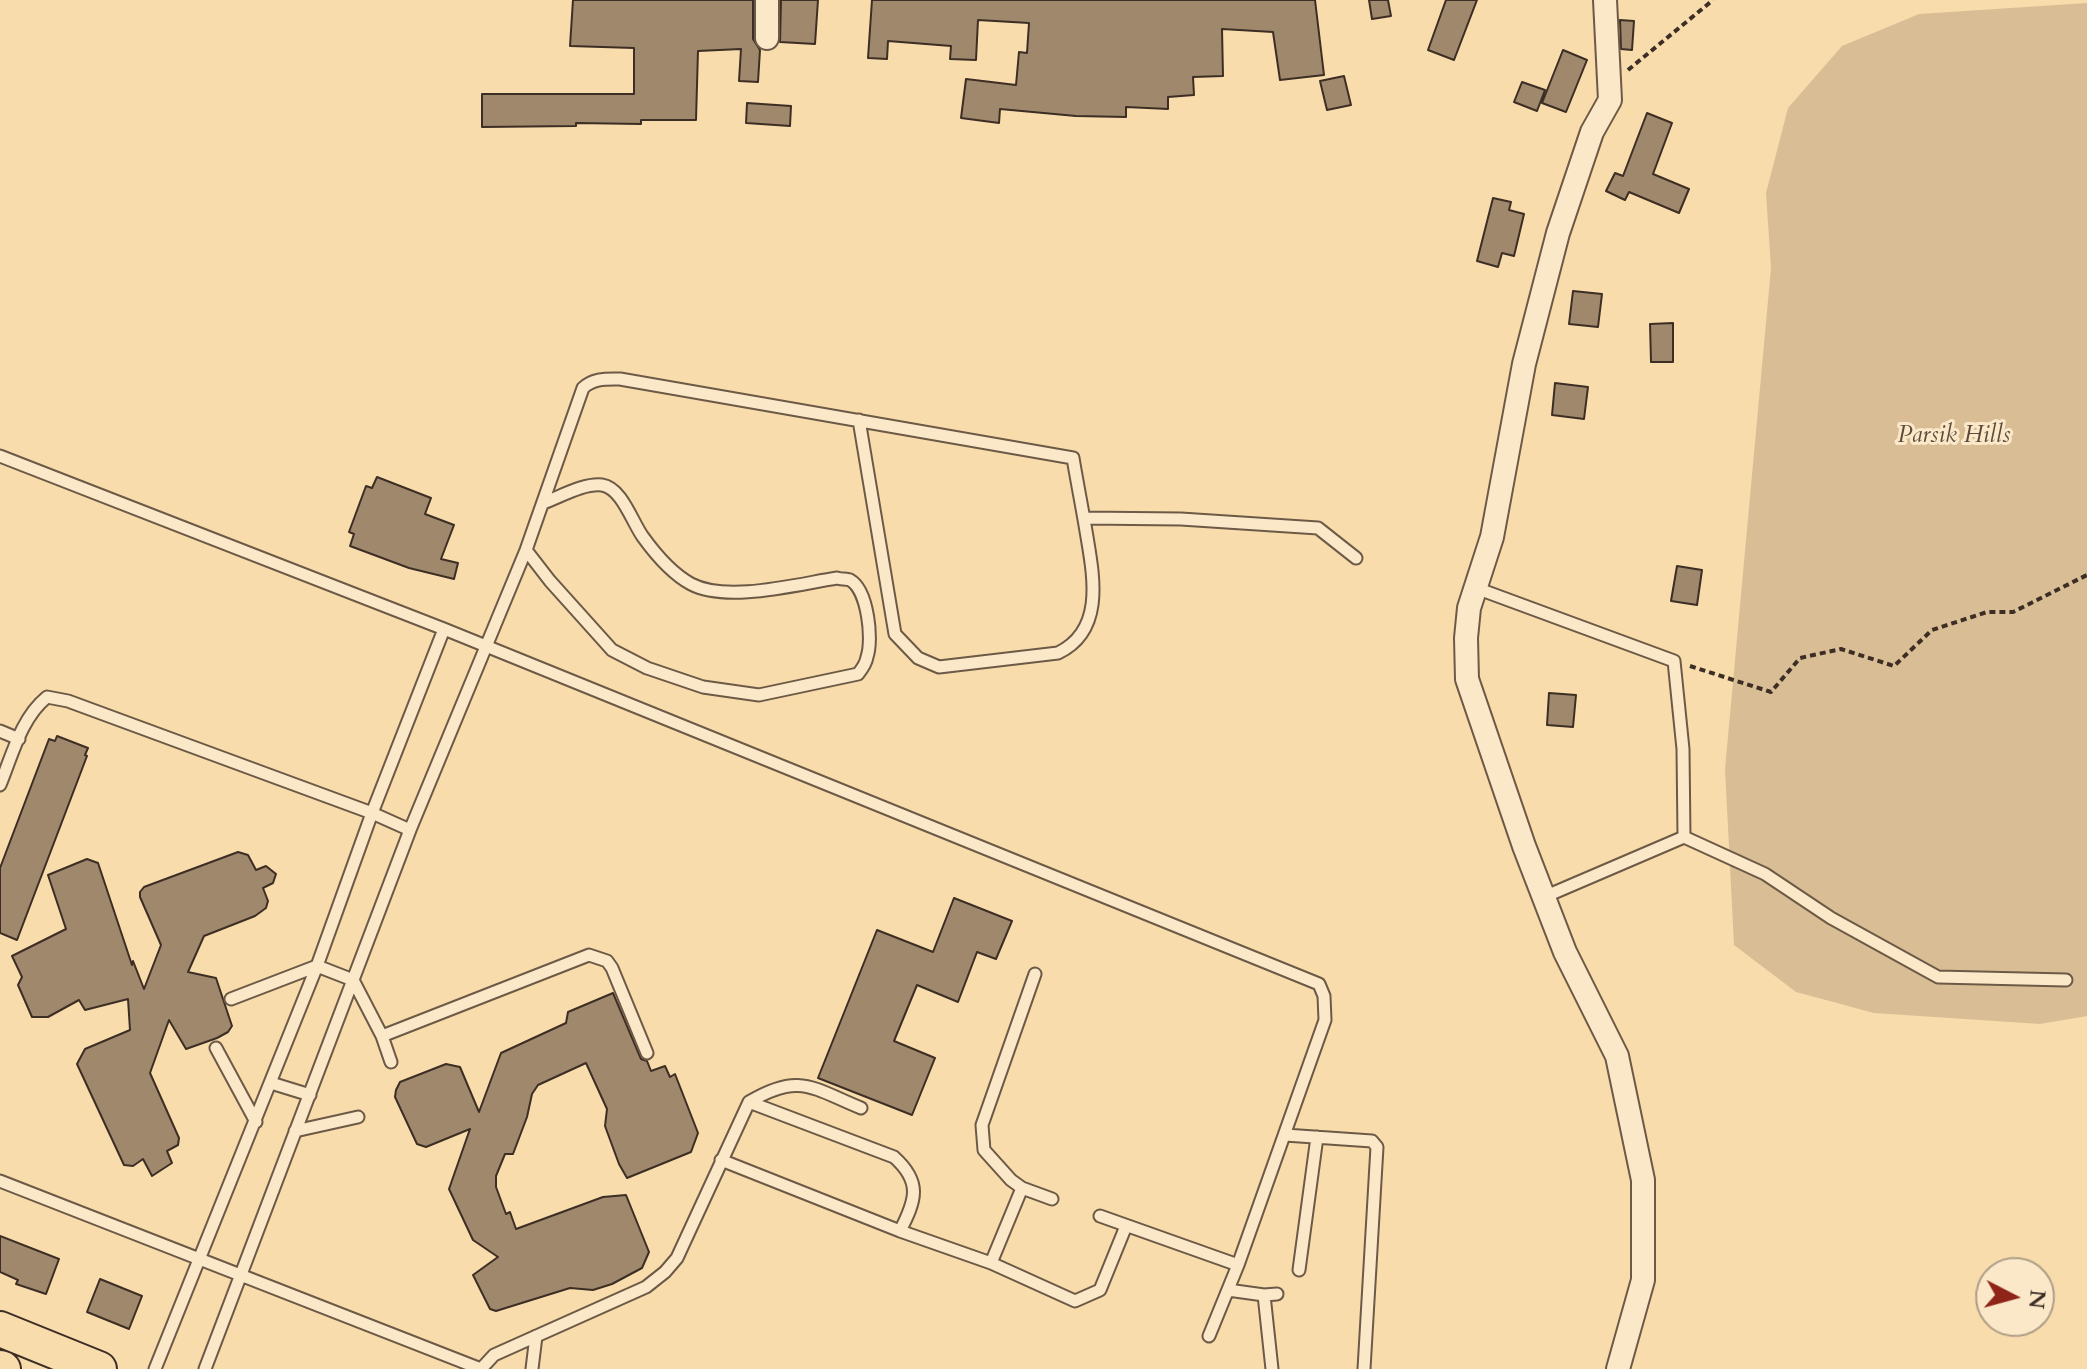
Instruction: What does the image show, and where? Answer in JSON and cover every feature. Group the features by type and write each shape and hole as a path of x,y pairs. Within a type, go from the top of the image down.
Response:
{"main road":[{"path":"0,1329 99,1369"}],"street":[{"path":"767,0 767,38"},
{"path":"1605,0 1610,100 1592,132 1558,233 1524,364 1492,537 1469,608 1466,638 1467,679 1524,846 1565,952 1617,1056 1643,1180 1643,1280 1618,1369"}],"lane":[{"path":"205,1369 410,830 526,550 583,388 588,382 620,379 859,420 1073,458 1094,577 1088,623 1070,647 1058,653 939,667 918,658 895,634 859,420"},
{"path":"0,456 444,629 1319,984 1325,1020 1238,1265 1209,1336"},
{"path":"526,550 612,650 647,668 703,687 759,695 858,674 867,660 867,610 858,588 849,580 837,578 749,592 693,585 665,564 642,536 618,495 609,488 590,486 543,503"},
{"path":"1084,518 1181,519 1318,528 1356,558"},
{"path":"1476,588 1674,661 1683,749 1684,837"},
{"path":"155,1369 317,966 372,813 444,629"},
{"path":"0,785 19,739 40,703 47,697 372,813 410,830"},
{"path":"0,731 19,739"},
{"path":"1544,897 1684,837 1765,874 1831,918 1938,977 2066,980"},
{"path":"382,1036 589,955 607,961 612,968 647,1053"},
{"path":"231,999 317,966 353,980 382,1036 391,1062"},
{"path":"1035,974 982,1125 984,1150 1011,1180 1022,1188 1052,1199"},
{"path":"216,1048 256,1122"},
{"path":"271,1083 310,1095"},
{"path":"0,1181 481,1369 494,1355 646,1287 665,1272 677,1258 749,1102 767,1091 801,1083 861,1108"},
{"path":"749,1102 894,1157 913,1180 914,1196 900,1231"},
{"path":"295,1131 358,1117"},
{"path":"1285,1135 1372,1141 1377,1147 1364,1369"},
{"path":"1299,1270 1317,1137"},
{"path":"721,1160 900,1231 991,1263 1075,1301 1100,1290 1126,1226"},
{"path":"991,1263 1022,1188"},
{"path":"1100,1216 1238,1265"},
{"path":"1228,1290 1277,1294"},
{"path":"1264,1295 1272,1369"},
{"path":"532,1369 536,1336"}],"path":[{"path":"1610,100 1629,68 1713,0"},
{"path":"1674,661 1771,692 1800,658 1841,649 1894,666 1932,630 1987,612 2013,612 2087,575"}],"green space":[{"name":"Parsik Hills","path":"2087,3 2087,1016 2040,1024 1874,1013 1796,992 1734,945 1725,769 1771,268 1766,193 1788,108 1842,46 1919,14"}],"building":[{"path":"573,0 753,0 753,39 760,50 758,82 739,81 741,49 698,51 696,120 482,127 482,94 634,94 634,48 570,46"},
{"path":"781,0 818,0 815,44 780,42"},
{"path":"872,0 1315,0 1324,75 1280,80 1273,32 1222,29 1223,76 1193,77 1194,95 1168,97 1168,109 1126,107 1126,117 1000,109 999,123 961,118 966,79 1016,85 1019,52 1027,53 1029,23 978,20 976,60 950,59 951,46 888,41 887,59 868,58"},
{"path":"1369,0 1388,0 1391,16 1372,19"},
{"path":"1446,0 1477,0 1454,60 1428,50"},
{"path":"1620,20 1634,21 1632,50 1621,49"},
{"path":"1563,50 1587,60 1566,112 1542,103"},
{"path":"1344,76 1351,105 1327,110 1320,81"},
{"path":"1522,82 1545,90 1537,111 1514,102"},
{"path":"747,103 791,106 790,126 746,123"},
{"path":"1647,113 1672,123 1653,174 1689,189 1679,213 1629,192 1625,200 1606,191 1615,173 1623,176"},
{"path":"1493,198 1511,202 1509,210 1524,214 1514,256 1502,253 1498,267 1477,261"},
{"path":"1573,291 1602,294 1598,327 1569,324"},
{"path":"1673,323 1673,362 1651,362 1650,324"},
{"path":"1555,383 1588,387 1584,419 1552,415"},
{"path":"377,477 431,498 425,514 454,525 441,559 458,563 454,579 409,568 350,546 354,534 349,532 366,486 372,488"},
{"path":"1677,566 1702,570 1697,605 1671,601"},
{"path":"1549,693 1576,695 1573,727 1547,725"},
{"path":"57,736 88,748 87,756 17,940 0,933 0,868 49,739 55,741"},
{"path":"238,852 248,855 256,870 266,866 276,874 273,883 263,888 268,901 266,908 255,916 204,936 188,972 216,978 232,1026 217,1038 186,1049 169,1020 150,1073 179,1138 178,1145 167,1151 172,1163 152,1176 143,1159 133,1166 124,1165 77,1064 85,1049 130,1030 128,999 85,1010 79,1000 48,1017 32,1017 18,985 22,977 12,956 66,929 48,875 87,859 98,863 132,965 133,961 144,989 161,945 140,892 144,887"},
{"path":"954,898 1012,921 996,959 977,952 958,1002 917,985 894,1041 935,1058 912,1115 818,1078 877,930 933,952"},
{"path":"613,993 641,1059 647,1061 651,1071 665,1066 670,1077 675,1074 698,1133 691,1152 627,1178 605,1126 607,1109 586,1063 538,1085 532,1094 513,1154 505,1154 496,1176 496,1187 506,1214 510,1212 516,1229 603,1197 626,1195 649,1252 642,1268 612,1284 593,1290 570,1288 496,1311 490,1309 473,1275 498,1257 473,1240 449,1189 470,1129 426,1147 417,1144 395,1097 396,1090 400,1082 446,1064 460,1067 479,1112 501,1053 566,1023 568,1012"},
{"path":"0,1236 59,1259 46,1294 16,1284 18,1280 0,1272"},
{"path":"100,1279 142,1296 129,1329 87,1312"}]}
